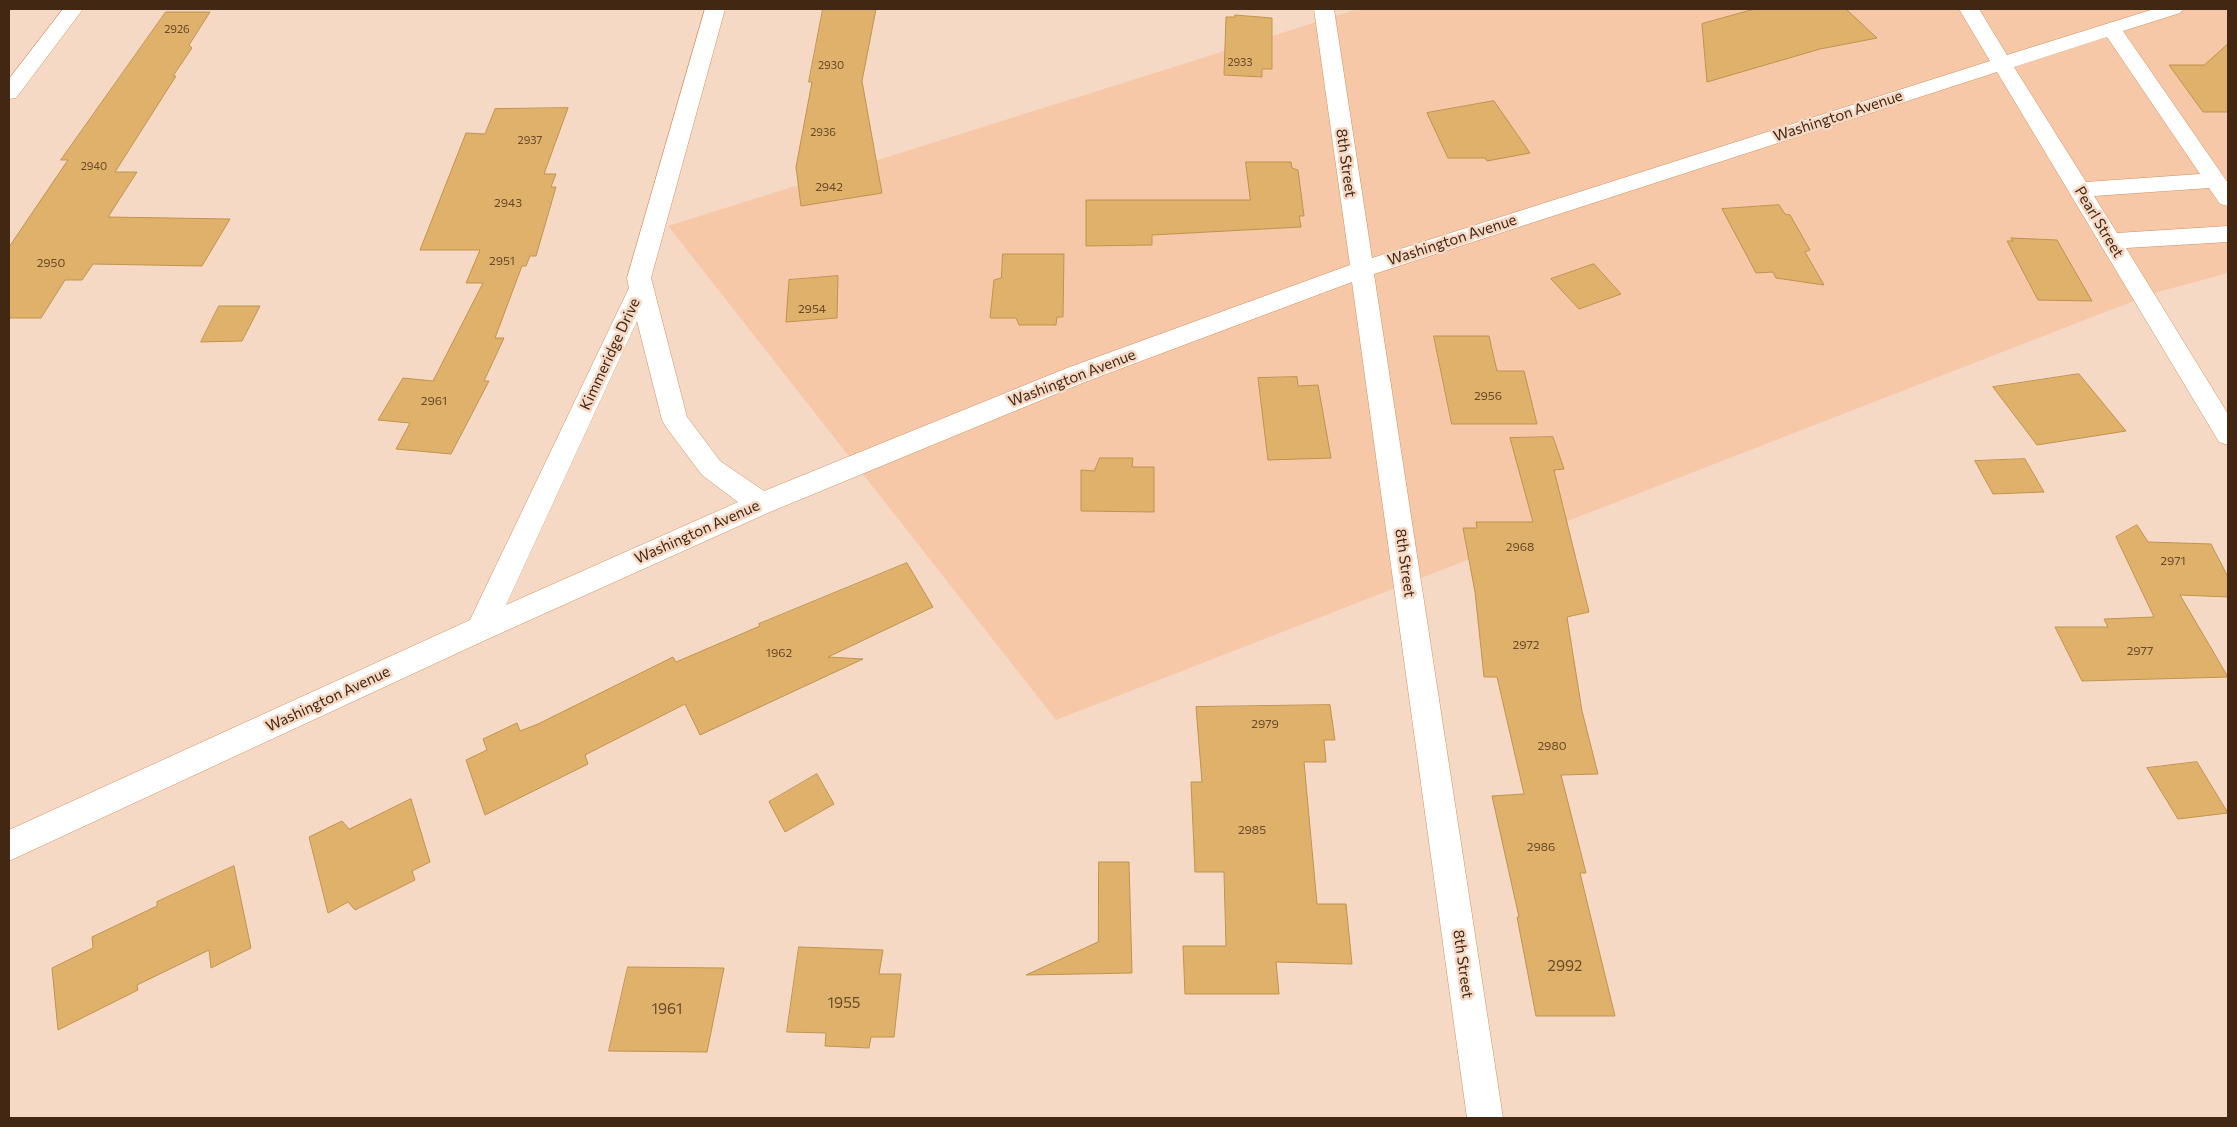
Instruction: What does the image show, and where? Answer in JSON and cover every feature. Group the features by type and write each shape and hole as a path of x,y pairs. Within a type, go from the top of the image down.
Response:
{"street":[{"path":"9,93 73,9"},
{"name":"Kimmeridge Drive","path":"480,629 641,288 639,278 715,9"},
{"name":"8th Street","path":"1324,9 1485,1118"},
{"name":"Pearl Street","path":"1969,9 2228,435"},
{"name":"Washington Avenue","path":"9,846 480,629 760,504 1076,375 1362,269 2173,9"},
{"path":"2111,28 2228,199"},
{"path":"2080,190 2215,180"},
{"path":"2111,241 2228,234"},
{"path":"641,288 675,420 711,468 760,504"}],"shaded area":[{"path":"1358,9 2228,9 2228,273 2158,292 2095,316 1056,720 668,226"}],"building":[{"path":"823,9 876,9 862,81 882,193 801,206 796,167 812,82 809,82"},
{"path":"1755,9 1846,9 1877,38 1820,49 1707,82 1702,24"},
{"path":"166,12 210,12 189,45 192,48 173,76 176,76 115,172 137,172 108,217 230,219 202,266 93,264 82,280 65,280 41,318 9,318 9,247 68,160 61,160"},
{"path":"1235,15 1272,18 1272,69 1262,69 1262,77 1224,75 1226,17 1235,17"},
{"path":"2228,44 2228,112 2203,112 2169,65 2204,65"},
{"path":"1494,101 1530,153 1487,161 1485,158 1448,158 1427,113"},
{"path":"568,108 544,174 556,174 551,187 556,187 536,256 530,256 526,266 522,266 495,338 504,338 484,381 489,381 451,454 396,449 410,423 378,420 403,378 433,381 483,283 466,283 480,250 420,250 466,133 485,134 495,109"},
{"path":"1246,162 1291,162 1292,168 1298,170 1304,216 1299,216 1301,227 1152,235 1152,245 1086,246 1086,200 1250,200"},
{"path":"1779,205 1785,214 1790,215 1810,250 1805,252 1824,285 1776,278 1773,272 1756,273 1722,209"},
{"path":"2011,238 2057,240 2092,301 2038,300 2007,241 2013,241"},
{"path":"1003,254 1064,254 1063,317 1057,317 1056,325 1019,325 1016,318 990,318 994,280 1001,278"},
{"path":"1594,264 1621,294 1579,309 1551,279"},
{"path":"838,276 837,318 786,322 789,280"},
{"path":"219,306 260,306 242,341 201,342"},
{"path":"1434,336 1489,336 1497,371 1524,371 1537,424 1452,424"},
{"path":"2079,374 2126,431 2037,445 1993,387"},
{"path":"1297,377 1298,386 1318,385 1331,458 1268,460 1258,378"},
{"path":"1553,437 1564,469 1554,470 1589,612 1567,617 1582,711 1598,774 1561,775 1586,873 1580,873 1615,1016 1536,1016 1517,917 1519,917 1492,796 1524,794 1497,677 1484,677 1475,592 1463,528 1477,528 1476,522 1533,522 1510,438"},
{"path":"1100,458 1133,458 1132,467 1154,467 1154,512 1081,511 1081,470 1094,471"},
{"path":"2025,459 2044,492 1993,494 1975,461"},
{"path":"2137,525 2148,542 2211,544 2228,577 2228,597 2180,595 2228,677 2082,681 2055,627 2108,627 2104,619 2154,617 2116,537"},
{"path":"907,563 933,607 828,657 863,659 700,735 685,704 585,755 588,764 485,815 466,760 487,750 483,739 517,723 520,731 538,724 673,657 676,662 760,626 759,624"},
{"path":"1330,705 1335,740 1324,740 1326,762 1304,762 1317,904 1346,904 1352,964 1276,962 1279,994 1185,994 1183,946 1226,946 1224,872 1195,872 1191,782 1202,782 1196,707"},
{"path":"2197,762 2228,813 2178,819 2147,768"},
{"path":"817,774 834,804 785,832 769,802"},
{"path":"411,799 430,862 412,871 415,880 355,910 348,902 328,913 309,837 342,821 349,829"},
{"path":"1099,862 1129,862 1132,973 1026,975 1098,942"},
{"path":"234,866 251,948 211,968 209,950 137,985 138,990 58,1030 52,968 93,948 92,937 157,906 157,902"},
{"path":"799,947 883,950 879,974 901,974 894,1037 871,1037 869,1048 825,1046 826,1033 787,1032"},
{"path":"628,967 724,968 707,1052 609,1051"}]}
